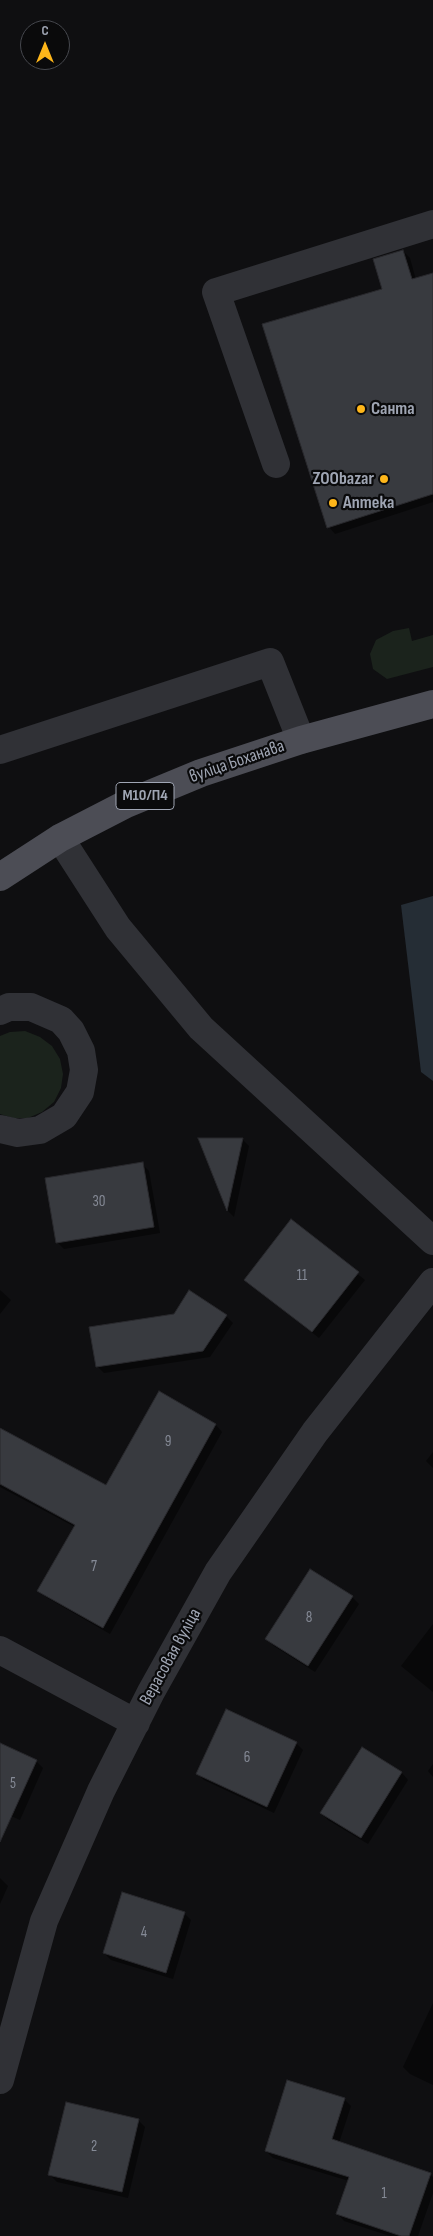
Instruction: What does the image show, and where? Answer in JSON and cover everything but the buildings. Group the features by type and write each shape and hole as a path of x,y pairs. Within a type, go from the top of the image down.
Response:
{"main road":[{"name":"вуліца Боханава","path":"0,877 60,838 126,804 184,780 301,740 433,704"}],"street":[{"path":"276,464 216,292 433,224"},
{"path":"0,750 270,662 301,740"},
{"path":"60,838 118,928 201,1028 433,1241"},
{"path":"0,1011 9,1007 31,1007 61,1020 71,1031 82,1051 84,1070 80,1092 64,1116 40,1130 18,1132 0,1129"},
{"name":"Верасовая вуліца","path":"0,2080 44,1921 101,1791 136,1723 218,1572 315,1432 433,1282"},
{"path":"0,1650 136,1723"}],"shaded area":[{"path":"409,628 412,641 433,635 433,667 387,679 373,669 370,654 376,640 393,631"},
{"path":"433,896 433,1081 421,1072 401,905"},
{"path":"25,1031 40,1037 52,1046 60,1059 63,1074 61,1088 54,1102 42,1112 28,1118 13,1118 0,1114 0,1036 10,1032"}],"place":[{"name":"Санта","path":"361,409"},
{"name":"ZOObazar","path":"384,479"},
{"name":"Аптека","path":"333,503"}]}
